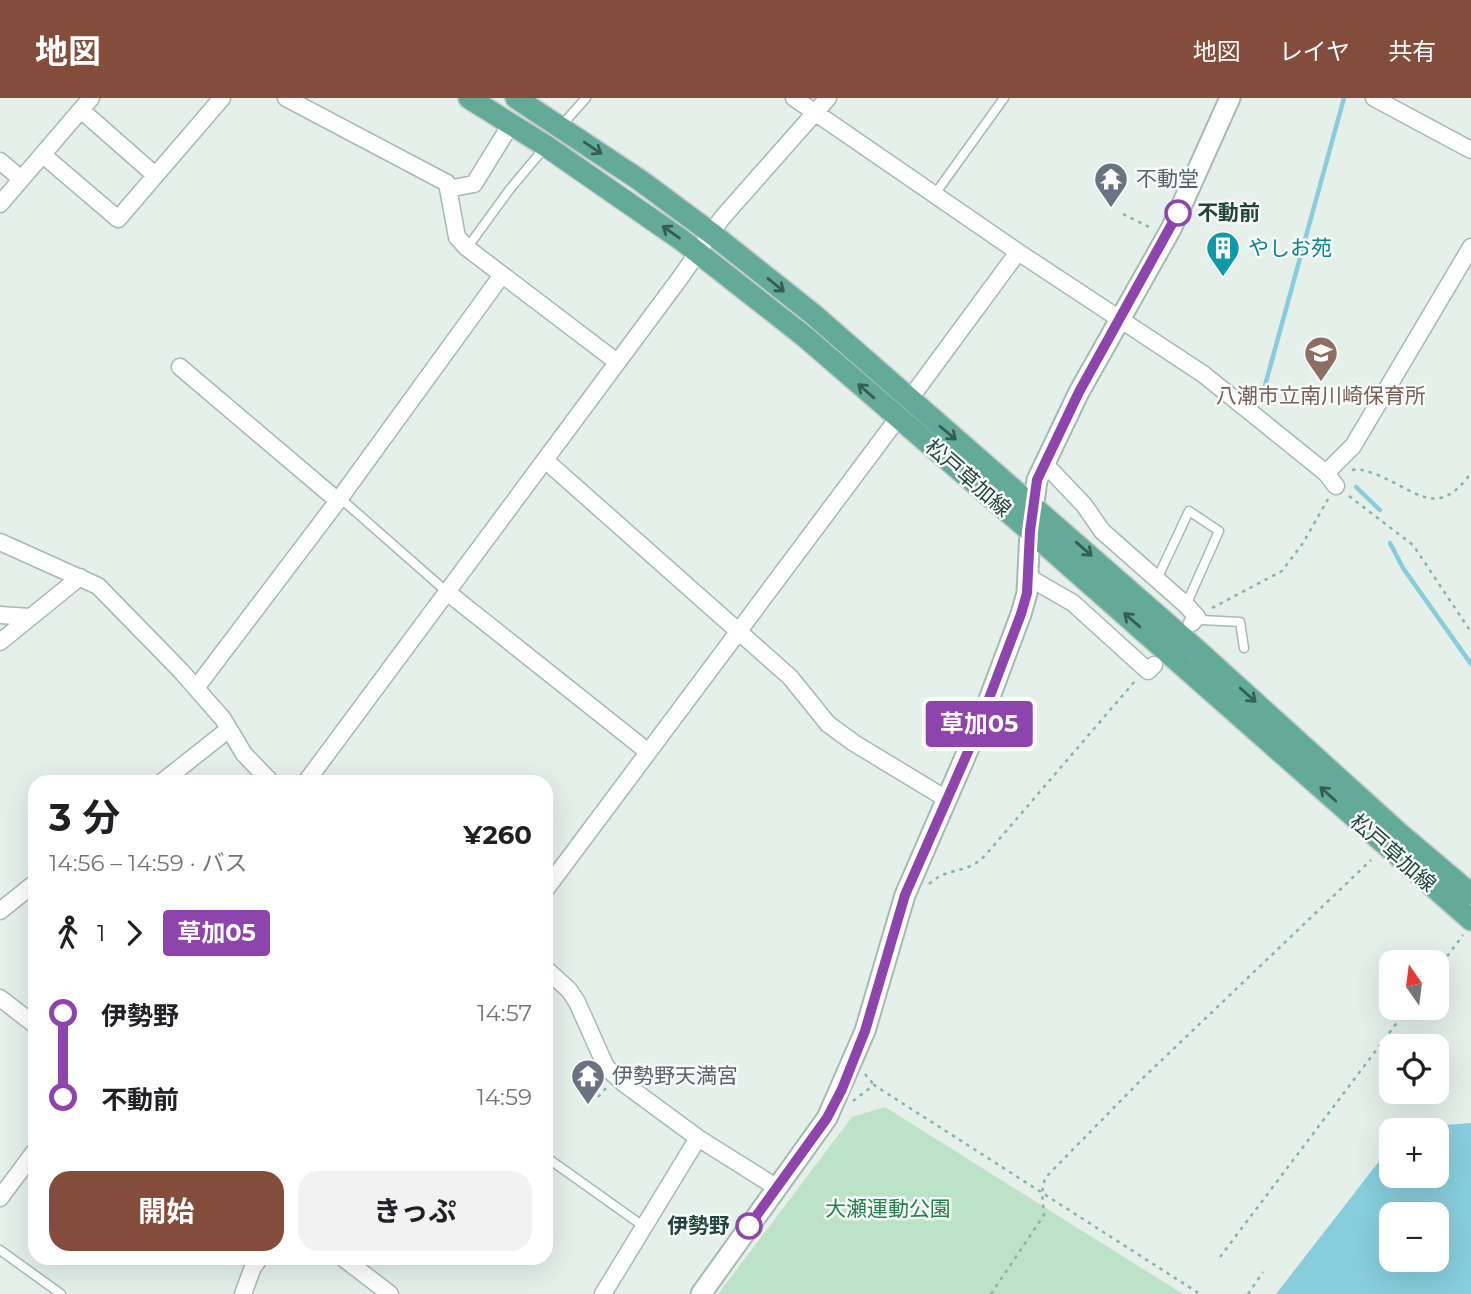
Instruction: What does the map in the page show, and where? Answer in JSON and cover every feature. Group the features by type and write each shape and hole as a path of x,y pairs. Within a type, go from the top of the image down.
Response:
{"main road":[{"name":"松戸草加線","path":"469,98 546,146 697,251 804,336 1032,504 1468,927"},
{"name":"松戸草加線","path":"516,98 561,126 711,233 814,315 904,409 1030,531 1190,657 1471,894"}],"street":[{"path":"43,155 118,219 222,98"},
{"path":"286,98 447,183 457,237 467,248 617,362"},
{"path":"794,98 1018,252 1203,374 1331,479 1391,384 1471,247"},
{"path":"311,775 680,278 697,251 828,98"},
{"path":"701,1294 827,1118 865,1031 905,895 948,800 1021,614 1028,577 1032,504 1037,480 1079,392 1194,182 1230,98"},
{"path":"1374,98 1471,150"},
{"path":"0,204 86,104 155,175"},
{"path":"448,189 474,184 511,124"},
{"path":"0,161 21,179"},
{"path":"553,879 1018,252"},
{"path":"196,688 339,500 502,275"},
{"path":"180,367 339,500"},
{"path":"545,460 796,683 819,714 842,735 948,800"},
{"path":"1044,463 1084,505 1102,531 1186,604 1195,620"},
{"path":"0,542 98,586 196,688 229,729 244,754 264,775"},
{"path":"0,642 80,577"},
{"path":"1028,577 1073,603 1151,668"},
{"path":"447,592 647,751"},
{"path":"0,615 30,617"},
{"path":"171,775 229,729"},
{"path":"0,911 28,889"},
{"path":"553,975 577,1002 606,1067 698,1138 776,1187"},
{"path":"0,998 28,1020"},
{"path":"603,1294 698,1138"},
{"path":"0,1198 28,1160"},
{"path":"243,1294 255,1265"},
{"path":"352,1265 390,1294"}],"lane":[{"path":"561,126 586,98"},
{"path":"935,194 1004,98"},
{"path":"467,248 510,189 546,146"},
{"path":"339,500 447,592"},
{"path":"1157,579 1189,511 1219,531 1186,604"},
{"path":"1195,620 1240,622 1244,648"},
{"path":"553,1162 643,1227"},
{"path":"0,1250 61,1294"}],"path":[{"path":"1123,214 1166,236"},
{"path":"1195,620 1282,571 1303,543 1331,479 1355,469 1364,470 1420,496 1437,500 1448,496 1471,472"},
{"path":"1331,479 1413,545 1471,632"},
{"path":"928,885 947,871 976,863 989,851 1115,703 1141,674 1151,668"},
{"path":"991,1294 1044,1215 1042,1192 1045,1178 1142,1079 1371,859"},
{"path":"1449,953 1468,927"},
{"path":"1220,1257 1399,1020"},
{"path":"827,1118 874,1085 1200,1294"},
{"path":"1248,1294 1263,1272"}],"green space":[{"name":"大瀬運動公園","path":"885,1107 1183,1294 718,1294 852,1117"}],"water":[{"path":"1471,1123 1471,1294 1276,1294 1379,1161 1379,1188 1449,1188 1449,1125"}],"waterway":[{"path":"1261,400 1344,98"},
{"path":"1356,487 1380,510"},
{"path":"1390,543 1403,568 1471,664"}],"bus line":[{"name":"草加05","path":"749,1226 827,1118 842,1089 880,986 898,913 974,738 1021,614 1027,593 1032,504 1037,480 1079,392 1178,213"}],"place":[{"name":"不動堂","path":"1111,209"},
{"name":"不動前","path":"1178,213"},
{"name":"やしお苑","path":"1223,278"},
{"name":"八潮市立南川崎保育所","path":"1321,383"},
{"name":"伊勢野天満宮","path":"588,1106"},
{"name":"伊勢野","path":"749,1226"}]}
